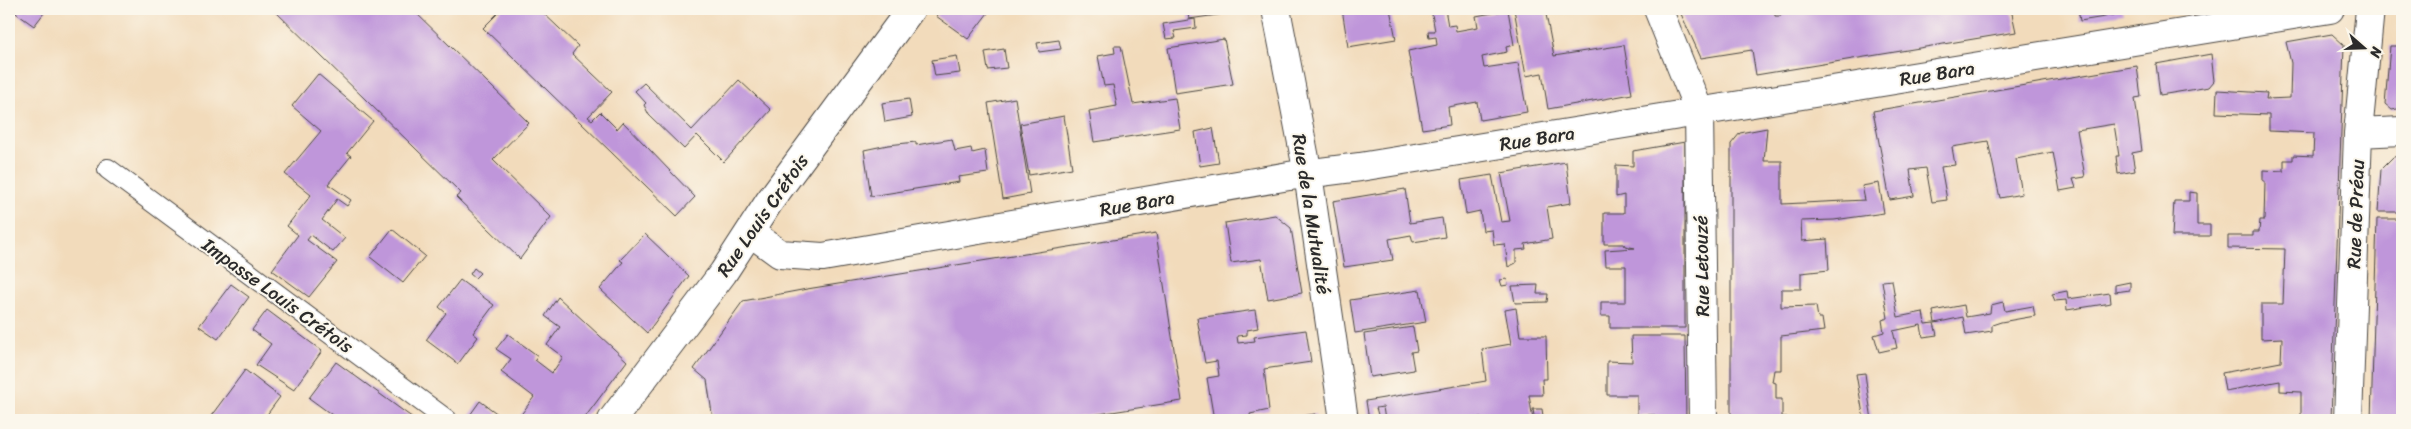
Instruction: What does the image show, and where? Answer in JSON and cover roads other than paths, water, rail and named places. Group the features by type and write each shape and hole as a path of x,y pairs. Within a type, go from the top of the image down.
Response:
{"street":[{"name":"Rue Louis Crétois","path":"612,420 723,273 769,202 911,9"},
{"name":"Rue de la Mutualité","path":"1276,9 1308,174 1344,420"},
{"path":"1658,9 1699,111"},
{"name":"Rue Bara","path":"750,232 780,254 823,257 1308,174 2330,9"},
{"name":"Rue de Préau","path":"2348,420 2358,134 2370,9"},
{"name":"Rue Letouzé","path":"1699,111 1703,420"},
{"path":"2358,134 2402,131"}],"lane":[{"name":"Impasse Louis Crétois","path":"108,169 447,420"}]}
